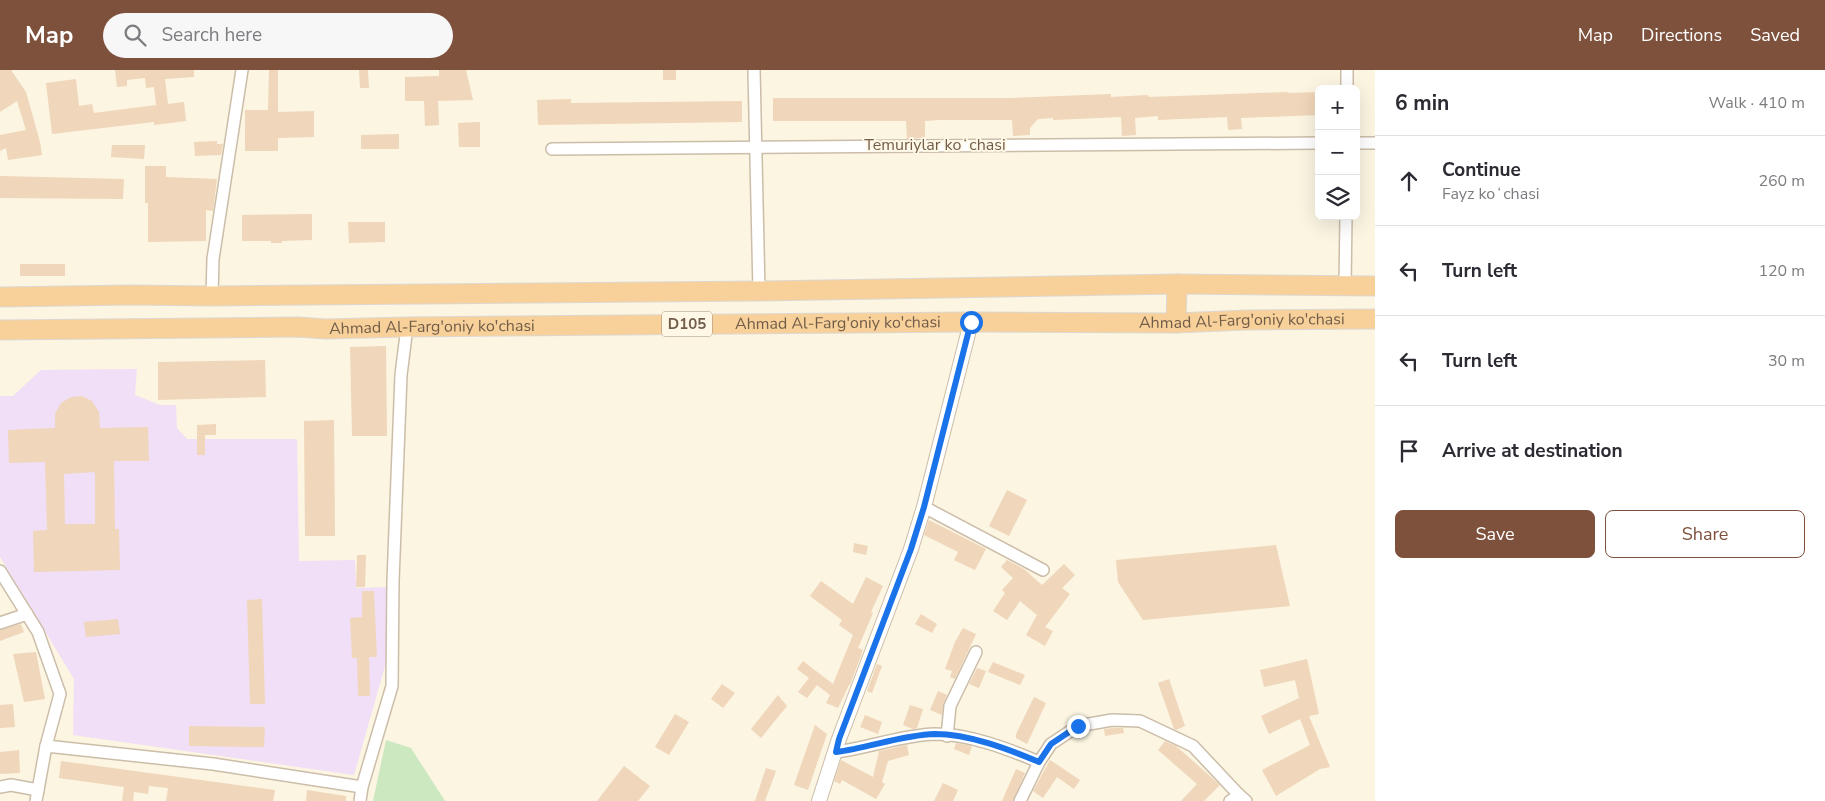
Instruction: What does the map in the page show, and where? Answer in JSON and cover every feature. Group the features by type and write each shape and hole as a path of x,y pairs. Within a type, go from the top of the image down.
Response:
{"highway":[{"name":"Ahmad Al-Farg'oniy ko'chasi","path":"0,297 759,291 1176,284 1375,286"},
{"path":"1176,284 1176,323"},
{"name":"Ahmad Al-Farg'oniy ko'chasi","path":"0,330 298,327 326,329 971,322 1176,323 1246,320 1375,319"}],"street":[{"path":"212,296 213,259 242,70"},
{"path":"754,70 759,291"},
{"path":"1347,70 1348,85"},
{"name":"Temuriylar koʻchasi","path":"552,148 1315,143"},
{"path":"1360,143 1375,143"},
{"path":"1344,286 1346,220"},
{"path":"819,801 839,739 911,549 924,507 971,322"},
{"path":"360,801 362,787 392,686 393,581 401,375 407,327"},
{"path":"924,507 1043,570"},
{"path":"0,571 38,632 60,694 46,746 37,795 11,785 0,787"},
{"path":"0,623 27,614"},
{"path":"946,736 950,706 976,652"},
{"path":"1020,801 1039,762 1051,744 1078,726 1112,720 1140,721 1193,746 1238,799"},
{"path":"836,752 853,750 897,739 936,734 970,739 1006,748 1039,762"},
{"path":"46,746 213,764 362,787"}],"shaded area":[{"path":"137,369 135,395 160,405 176,405 177,428 187,439 297,439 299,561 355,560 356,588 389,587 387,659 354,775 73,735 74,679 0,557 0,396 13,396 41,370"}],"green space":[{"path":"386,740 411,748 445,801 373,801"}],"building":[{"path":"0,70 11,70 26,92 42,155 8,160 6,148 0,151 0,135 26,130 17,101 0,112"},
{"path":"115,70 194,70 194,77 165,79 168,104 184,102 186,121 154,125 154,122 52,134 46,83 76,79 79,106 92,104 94,113 156,105 154,87 146,88 145,78 127,80 127,86 117,87"},
{"path":"269,70 278,70 278,112 314,111 314,137 278,138 278,151 245,151 245,110 268,110"},
{"path":"359,70 368,70 369,88 360,88"},
{"path":"439,70 466,70 473,100 438,101 439,125 425,126 424,101 405,101 405,77 439,76"},
{"path":"663,70 676,70 676,80 663,80"},
{"path":"1315,92 1315,115 1241,118 1242,129 1228,130 1227,117 1158,120 1158,116 1135,118 1136,135 1122,136 1121,117 1038,119 1030,128 1030,135 1013,136 1012,120 940,120 925,121 925,138 907,139 906,121 773,121 773,98 1009,98 1111,94 1111,97 1148,95 1149,97"},
{"path":"571,99 571,103 742,101 742,122 538,125 537,100"},
{"path":"480,122 480,147 459,147 458,123"},
{"path":"399,134 399,149 361,149 361,135"},
{"path":"217,141 217,144 223,144 221,155 195,156 194,142"},
{"path":"112,145 145,145 144,159 111,157"},
{"path":"145,166 166,166 166,177 217,179 213,211 206,210 206,241 148,242 148,203 145,203"},
{"path":"0,176 124,179 123,199 0,198"},
{"path":"312,214 312,240 282,241 282,243 242,241 242,215"},
{"path":"348,222 385,222 385,242 349,243"},
{"path":"20,264 65,264 65,276 20,276"},
{"path":"386,346 387,436 352,436 350,347"},
{"path":"265,360 266,397 158,400 158,362"},
{"path":"82,396 92,401 99,412 100,428 148,427 149,461 114,461 115,529 119,529 120,570 34,572 33,531 47,530 45,462 9,463 8,430 55,428 55,414 61,403 71,397","holes":["95,472 95,524 65,524 64,474"]},
{"path":"334,420 335,536 305,536 304,421"},
{"path":"216,424 216,435 205,435 205,455 197,455 197,425"},
{"path":"1007,490 1027,500 1009,536 989,526"},
{"path":"929,520 986,549 975,570 954,560 958,552 924,535"},
{"path":"854,543 868,546 866,555 853,552"},
{"path":"1276,545 1290,606 1143,620 1118,582 1116,560"},
{"path":"357,555 366,555 365,587 356,587"},
{"path":"1007,560 1024,569 1042,585 1064,564 1075,575 1062,588 1070,594 1045,627 1053,631 1045,646 1026,635 1037,615 1020,601 1007,620 993,611 1005,593 1002,590 1013,578 1001,567"},
{"path":"866,577 883,586 858,648 863,650 850,685 838,708 826,703 830,695 817,685 807,698 798,692 809,678 797,669 803,661 833,684 853,635 839,625 842,620 810,596 821,581 853,604"},
{"path":"362,591 374,591 377,657 369,657 370,696 358,696 357,658 352,658 350,618 362,617"},
{"path":"262,599 265,704 250,704 247,600"},
{"path":"921,614 937,624 932,633 915,624"},
{"path":"118,619 120,634 86,637 84,622"},
{"path":"21,624 24,632 0,641 0,630"},
{"path":"963,628 976,634 955,679 950,677 952,671 945,669 955,642"},
{"path":"36,652 45,699 24,702 13,654"},
{"path":"1307,659 1319,714 1309,716 1330,767 1320,769 1276,796 1262,770 1310,745 1300,719 1269,734 1261,716 1299,698 1295,680 1264,687 1260,670"},
{"path":"993,662 1025,675 1020,685 988,672"},
{"path":"877,664 882,666 872,693 867,691"},
{"path":"977,668 986,671 979,688 969,684"},
{"path":"1169,679 1185,726 1176,730 1174,729 1158,683"},
{"path":"722,684 735,693 723,708 711,699"},
{"path":"938,691 947,695 942,715 930,710"},
{"path":"778,695 787,706 761,738 751,729"},
{"path":"1034,697 1046,703 1027,744 1016,738 1016,734"},
{"path":"13,704 15,727 0,728 0,705"},
{"path":"910,705 923,709 917,728 913,729 903,725"},
{"path":"675,714 689,722 669,755 655,747"},
{"path":"865,715 882,722 878,734 860,727"},
{"path":"815,725 827,734 808,790 794,785"},
{"path":"189,726 265,727 264,747 189,746"},
{"path":"1123,728 1124,733 1105,736 1104,729"},
{"path":"1165,741 1176,746 1220,785 1204,801 1181,801 1197,784 1158,750"},
{"path":"956,743 972,746 969,755 954,749"},
{"path":"907,745 909,755 888,761 882,782 885,784 876,799 842,780 840,784 834,781 841,760 873,777 879,751"},
{"path":"19,750 20,773 0,774 0,752"},
{"path":"1050,760 1080,780 1074,789 1057,777 1043,798 1033,791"},
{"path":"61,761 275,790 273,801 166,801 168,788 149,786 148,794 134,792 133,801 122,801 124,787 59,778"},
{"path":"624,766 650,786 638,801 597,801"},
{"path":"766,768 776,771 765,801 755,801"},
{"path":"1016,769 1025,773 1013,801 1002,801"},
{"path":"943,783 958,790 953,801 934,801"},
{"path":"307,790 346,796 346,801 306,801"}],"route":[{"path":"971,322 924,507 911,549 839,739 836,752 853,750 897,739 936,734 970,739 1006,748 1039,762 1051,744 1078,726"}]}
